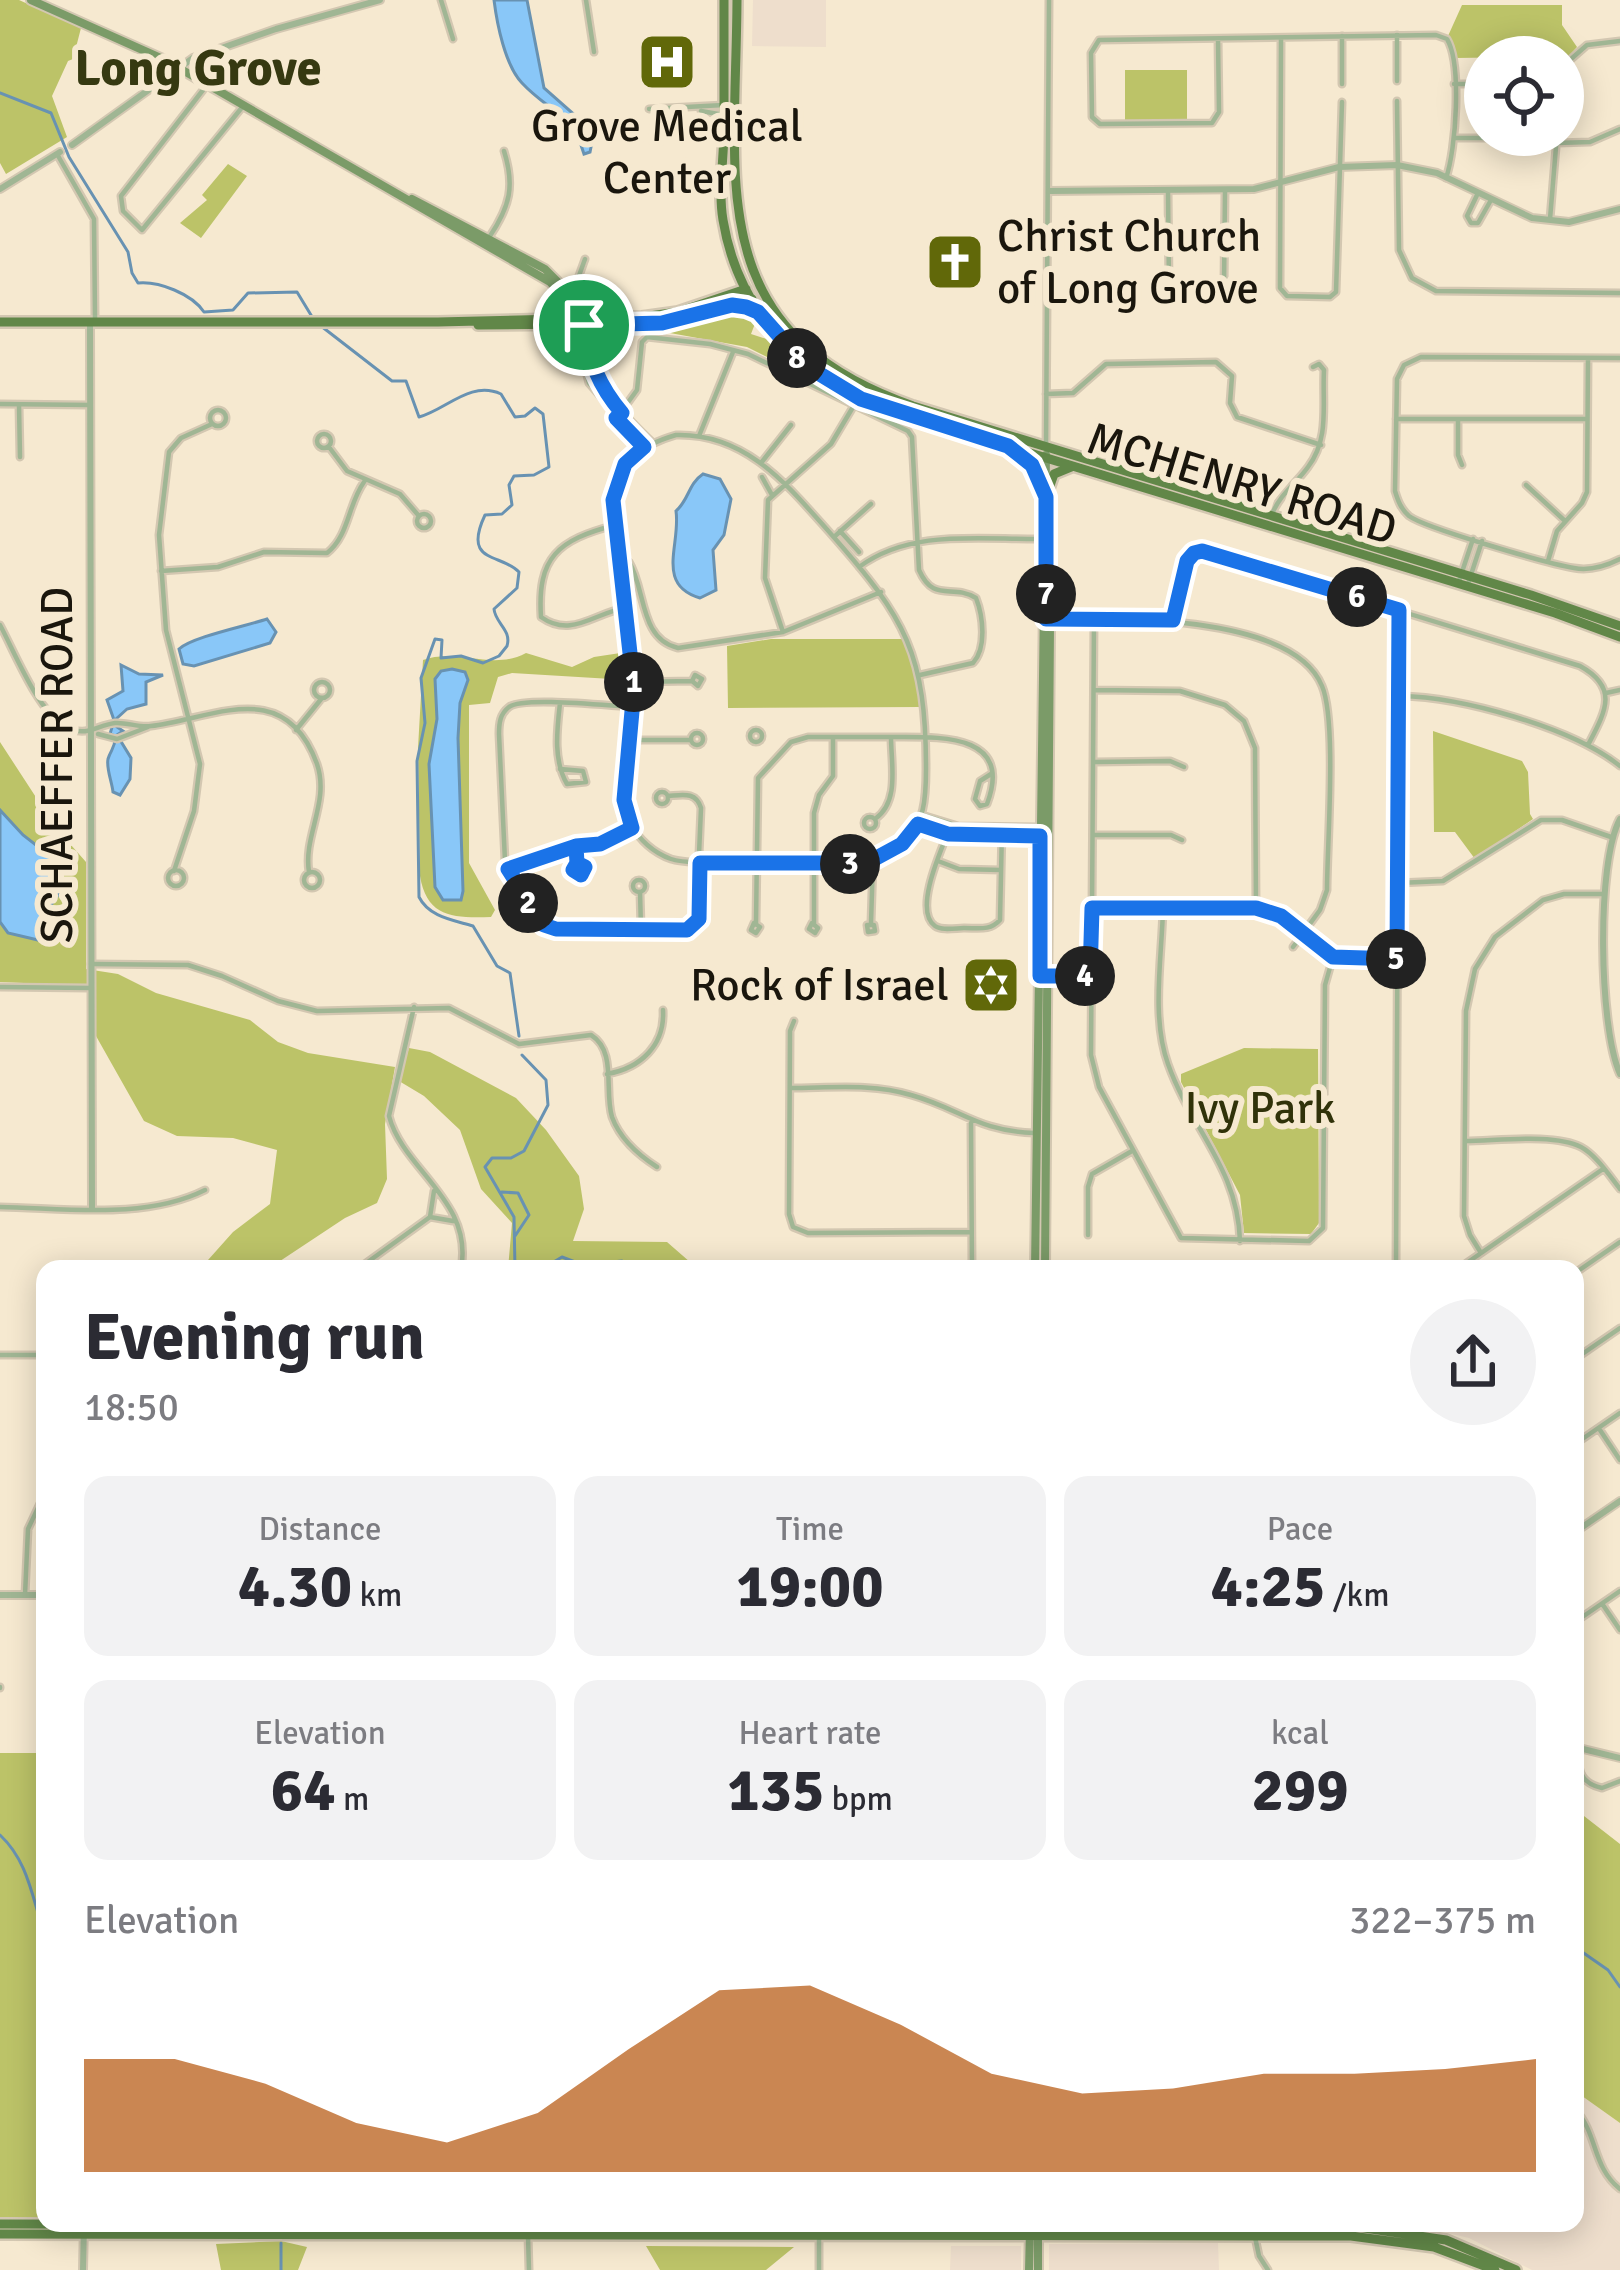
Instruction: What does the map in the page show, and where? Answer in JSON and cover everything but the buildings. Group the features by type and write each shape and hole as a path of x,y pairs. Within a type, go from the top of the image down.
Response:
{"main road":[{"path":"31,0 177,67 485,243 545,269 565,293 578,321"},
{"path":"724,0 722,194 734,280 730,300"},
{"path":"737,0 737,210 754,292"},
{"path":"731,254 754,292"},
{"path":"0,322 662,323 754,292"},
{"name":"MCHENRY ROAD","path":"754,292 758,312 805,365 861,399 1008,446 1046,453 1071,466 1270,521"},
{"name":"MCHENRY ROAD","path":"754,292 820,359 865,387 913,406 1046,453 1620,626"},
{"path":"730,300 758,312"},
{"path":"1008,446 1032,465 1046,497"},
{"path":"1036,1260 1049,1058 1042,627 1046,619 1046,453"},
{"path":"1046,497 1054,474 1071,466"},
{"name":"MCHENRY ROAD","path":"1464,581 1620,638"},
{"path":"1045,976 1040,1024 1045,1260"},
{"path":"1040,1024 1049,1058"},
{"path":"0,2224 36,2226"},
{"path":"0,2234 36,2231"},
{"path":"1033,2232 1033,2270"},
{"path":"1313,2232 1403,2240 1495,2270"},
{"path":"1408,2232 1454,2243 1516,2270"}],"street":[{"path":"72,145 177,67 242,40 380,0"},
{"path":"441,0 453,39"},
{"path":"586,0 594,52"},
{"path":"1046,453 1049,0"},
{"path":"1397,35 1397,81"},
{"path":"1218,39 1219,112 1212,123 1096,122 1091,110 1095,44 1105,38 1436,35 1448,39 1454,54 1454,138 1446,178"},
{"path":"1342,36 1342,84"},
{"path":"1281,38 1280,288 1287,296 1330,296 1337,285 1342,102"},
{"path":"1584,48 1620,41"},
{"path":"1454,84 1464,84"},
{"path":"203,90 121,196 123,211 142,230 244,105"},
{"path":"1397,101 1400,257 1412,278 1444,292 1620,293"},
{"path":"649,109 724,110"},
{"path":"1584,141 1620,129"},
{"path":"1454,138 1464,138"},
{"path":"485,243 511,196 511,172 504,151"},
{"path":"0,189 58,153"},
{"name":"SCHAEFFER ROAD","path":"58,153 94,219 90,405 92,1208"},
{"path":"1550,222 1556,156"},
{"path":"1049,191 1225,191 1282,184 1339,167 1397,165 1424,168 1513,212 1550,222 1587,220 1620,209"},
{"path":"1168,191 1169,289 1176,294 1222,290 1225,191"},
{"path":"1478,194 1467,216 1471,223 1478,223 1491,200"},
{"path":"565,293 576,284 585,259"},
{"path":"578,321 598,381 619,416 652,442"},
{"path":"578,321 589,383 644,447"},
{"path":"619,416 637,390 645,338 686,340 765,361 910,433 920,570 930,588 969,593 978,602 982,645 973,663 920,675"},
{"path":"699,436 734,350"},
{"path":"1620,358 1416,358 1396,379 1396,491 1400,505 1415,520 1549,561 1591,568 1620,559"},
{"path":"1549,561 1564,520 1587,492 1588,358"},
{"path":"1046,394 1073,393 1098,369 1114,363 1216,362 1232,376 1230,403 1237,417 1321,445"},
{"path":"1270,521 1280,495 1311,465 1321,445 1323,378"},
{"path":"589,383 598,381"},
{"path":"0,404 90,405"},
{"path":"20,405 20,457"},
{"path":"783,632 764,567 765,509 772,495 831,444 853,406"},
{"path":"1396,418 1587,419"},
{"path":"1458,419 1462,465"},
{"path":"174,871 172,865 198,790 200,764 166,630 159,535 169,452 181,438 212,424"},
{"path":"761,463 791,425"},
{"path":"676,435 699,436 735,446 787,484 881,592 904,628 920,675 926,737 922,815 902,844 873,861 700,863 665,856 632,828 624,800 634,682 614,485 625,464 652,442 676,435"},
{"path":"329,447 346,471 400,494 419,516"},
{"path":"762,477 772,495"},
{"path":"161,572 218,567 264,552 327,553 340,542 350,504 364,482"},
{"path":"1526,485 1564,520"},
{"path":"834,537 872,505"},
{"path":"615,525 572,542 548,563 539,583 541,616 566,628 626,608"},
{"path":"840,531 859,553"},
{"path":"859,566 889,547 918,540 1046,539"},
{"path":"1464,581 1477,540"},
{"path":"1173,620 1187,561 1202,551 1399,610 1580,666 1598,677 1606,693 1604,715 1588,745"},
{"path":"620,563 634,566 639,597 662,644 678,648 783,632 881,592"},
{"path":"1396,1260 1399,610"},
{"path":"1046,619 1198,623 1284,649 1308,664 1322,683 1328,708 1327,890 1320,910 1293,947"},
{"path":"1094,619 1091,1055 1099,1087 1180,1238 1309,1241 1323,1228 1325,985 1333,957"},
{"path":"0,625 50,715 70,729 112,739 231,707 277,716 296,730 314,757 321,782 309,872"},
{"path":"634,682 692,681"},
{"path":"1094,690 1180,691 1225,706 1244,721 1256,748 1256,908"},
{"path":"1606,693 1620,690"},
{"path":"1398,696 1443,698 1588,745 1620,766"},
{"path":"296,730 322,698"},
{"path":"633,707 517,704 509,707 499,723 503,849 508,869 544,925 687,930 697,923 699,800 689,794 668,796"},
{"path":"560,704 560,769"},
{"path":"124,723 124,737"},
{"path":"93,732 111,724 148,727"},
{"path":"814,923 815,804 833,776 833,737"},
{"path":"875,819 890,799 891,737"},
{"path":"756,923 758,778 798,738 956,739 976,747 990,761 994,782 988,802 980,806 975,800 980,782 991,774"},
{"path":"630,740 691,740"},
{"path":"760,740 775,756"},
{"path":"1093,762 1170,761 1184,767"},
{"path":"922,815 951,825 1002,832"},
{"path":"1620,819 1611,837 1606,894 1606,1023 1620,1074"},
{"path":"1397,883 1443,881 1541,820 1562,820 1611,837"},
{"path":"918,824 948,834 1045,831"},
{"path":"951,825 929,880 928,916 941,928 998,924 1002,832"},
{"path":"508,869 576,846 600,844 632,828"},
{"path":"1092,835 1172,835 1182,840"},
{"path":"576,846 577,863"},
{"path":"871,923 873,861"},
{"path":"938,861 958,869 1001,870"},
{"path":"640,892 641,929"},
{"path":"1481,1252 1464,1216 1466,1011 1474,970 1508,925 1543,900 1564,894 1606,894"},
{"path":"1092,908 1256,908 1274,913 1333,957 1397,959"},
{"path":"1163,908 1162,1043 1177,1084 1235,1193 1240,1241"},
{"path":"91,964 188,965 278,1001 317,1011 454,1009 519,1044 591,1035 604,1049 609,1103 617,1128 637,1153 657,1167"},
{"path":"1045,976 1090,976"},
{"path":"0,987 92,988"},
{"path":"414,1007 389,1116 393,1131 456,1222 463,1242 462,1260"},
{"path":"608,1074 627,1069 651,1052 664,1026 663,1010"},
{"path":"794,1021 790,1031 789,1214 793,1227 808,1233 971,1232"},
{"path":"790,1088 887,1089 1007,1132 1044,1133"},
{"path":"971,1121 972,1260"},
{"path":"1465,1141 1565,1142 1587,1150 1620,1189"},
{"path":"1088,1235 1089,1179 1098,1168 1132,1150"},
{"path":"1470,1260 1603,1169"},
{"path":"430,1217 434,1185"},
{"path":"0,1207 164,1204 205,1190"},
{"path":"370,1260 430,1217 456,1222"},
{"path":"1584,1267 1620,1241"},
{"path":"1584,1353 1620,1328"},
{"path":"0,1355 36,1355"},
{"path":"1584,1438 1620,1413"},
{"path":"1598,1428 1620,1460"},
{"path":"1584,1526 1620,1501"},
{"path":"25,1595 28,1529 36,1512"},
{"path":"1584,1616 1620,1591"},
{"path":"0,1595 36,1595"},
{"path":"1602,1604 1620,1630"},
{"path":"1584,1749 1620,1758"},
{"path":"1584,1777 1602,1788 1620,1781"},
{"path":"1584,2121 1597,2164 1620,2189"},
{"path":"83,2270 84,2232"},
{"path":"528,2232 529,2270"},
{"path":"819,2232 819,2270"},
{"path":"1257,2232 1259,2256 1268,2270"}],"shaded area":[{"path":"753,0 826,0 826,47 752,46"},
{"path":"1584,2097 1620,2123 1620,2270 1532,2270 1469,2238 1443,2232 1584,2232"},
{"path":"1218,2243 1219,2270 1049,2270 1049,2244"},
{"path":"951,2246 1021,2246 1021,2270 950,2270"}],"green space":[{"path":"0,0 19,0 81,28 73,59 52,96 67,137 6,174 0,163"},
{"path":"1462,5 1562,5 1562,25 1570,36 1464,36 1464,58 1456,58 1448,36"},
{"path":"1125,70 1187,70 1187,121 1125,121"},
{"path":"228,164 247,176 201,238 180,223 207,200 202,195"},
{"path":"736,311 756,321 751,334 773,341 816,381 747,347 670,333 671,328"},
{"path":"771,639 903,639 921,707 728,708 727,646"},
{"path":"627,652 628,680 512,673 498,677 490,703 469,705 469,863 495,910 491,917 465,917 436,908 420,876 418,748 423,660 449,656 501,660 526,653 572,667 594,657"},
{"path":"1433,731 1522,761 1528,772 1533,819 1475,859 1455,832 1434,832"},
{"path":"0,742 56,828 86,862 86,969 118,974 156,993 250,1020 278,1042 308,1053 395,1067 385,1124 387,1179 377,1203 282,1260 208,1260 233,1232 270,1204 277,1150 233,1138 177,1136 144,1121 96,1036 95,986 0,982"},
{"path":"409,1048 430,1052 516,1098 579,1176 584,1209 573,1241 667,1242 688,1260 509,1260 512,1223 481,1189 460,1130 424,1096 399,1081"},
{"name":"Ivy Park","path":"1244,1048 1318,1049 1319,1223 1311,1234 1244,1233 1240,1195 1181,1082 1181,1074"},
{"path":"0,1753 36,1753 36,2220 0,2221"},
{"path":"1584,1816 1620,1844 1620,2123 1584,2097"},
{"path":"281,2241 307,2247 298,2270 221,2270 216,2244"},
{"path":"646,2246 794,2247 766,2270 660,2270"}],"water":[{"path":"494,0 527,0 544,88 594,132 590,152 584,154 566,121 516,75 503,44"},
{"path":"703,474 720,479 731,499 724,535 713,550 716,590 700,598 678,584 673,562 676,511"},
{"path":"267,619 276,632 270,643 194,666 183,664 179,649 186,645"},
{"path":"121,665 139,674 163,675 146,682 146,704 127,709 116,719 123,731 117,735 131,758 130,779 120,795 113,792 108,767 115,736 110,734 114,720 107,700 123,691"},
{"path":"441,671 465,672 468,680 460,703 458,738 463,891 461,900 443,900 435,887 429,764 437,719 435,679"},
{"path":"0,810 54,859 61,891 43,916 38,940 8,933 0,922"}],"waterway":[{"path":"0,93 51,113 69,157 128,252 138,283 174,290 204,312 233,310 248,293 297,292 314,320"},
{"path":"321,326 392,381 406,381 419,417 479,391 501,394 515,417 535,408 543,414 549,467 534,475 514,476 509,485 512,505 502,514 485,515 479,531 481,550 519,572 517,588 494,609 507,635 507,646 483,663 461,656 441,658 442,640 435,639 421,678 425,723 417,761 419,897 435,913 473,926 497,966 510,973 519,1036"},
{"path":"515,1260 514,1217 485,1167 492,1158 511,1158 524,1151 548,1105 546,1080 522,1055"},
{"path":"502,1192 518,1193 529,1215 515,1236"},
{"path":"557,1260 570,1260"},
{"path":"0,1835 24,1869 36,1907"},
{"path":"1584,1953 1608,1970 1620,1987"},
{"path":"281,2243 281,2270"}],"place":[{"name":"Grove Medical Center","path":"667,62"},
{"name":"Christ Church of Long Grove","path":"955,262"},
{"name":"Rock of Israel","path":"991,985"}],"district":[{"name":"Long Grove","path":"198,68"}],"route":[{"path":"584,325 598,381 622,413 616,418 644,447 625,464 614,485 613,500 632,653 633,719 624,800 632,828 600,844 576,846 577,863 585,867 581,875 573,870 576,846 508,869 544,925 687,930 699,919 700,863 867,863 902,844 918,824 948,834 1040,836 1040,976 1090,976 1092,908 1268,910 1333,957 1397,959 1399,610 1202,551 1187,561 1173,620 1046,619 1046,497 1032,465 1008,446 861,399 805,365 758,312 746,307 732,305 662,323 584,325"}]}
